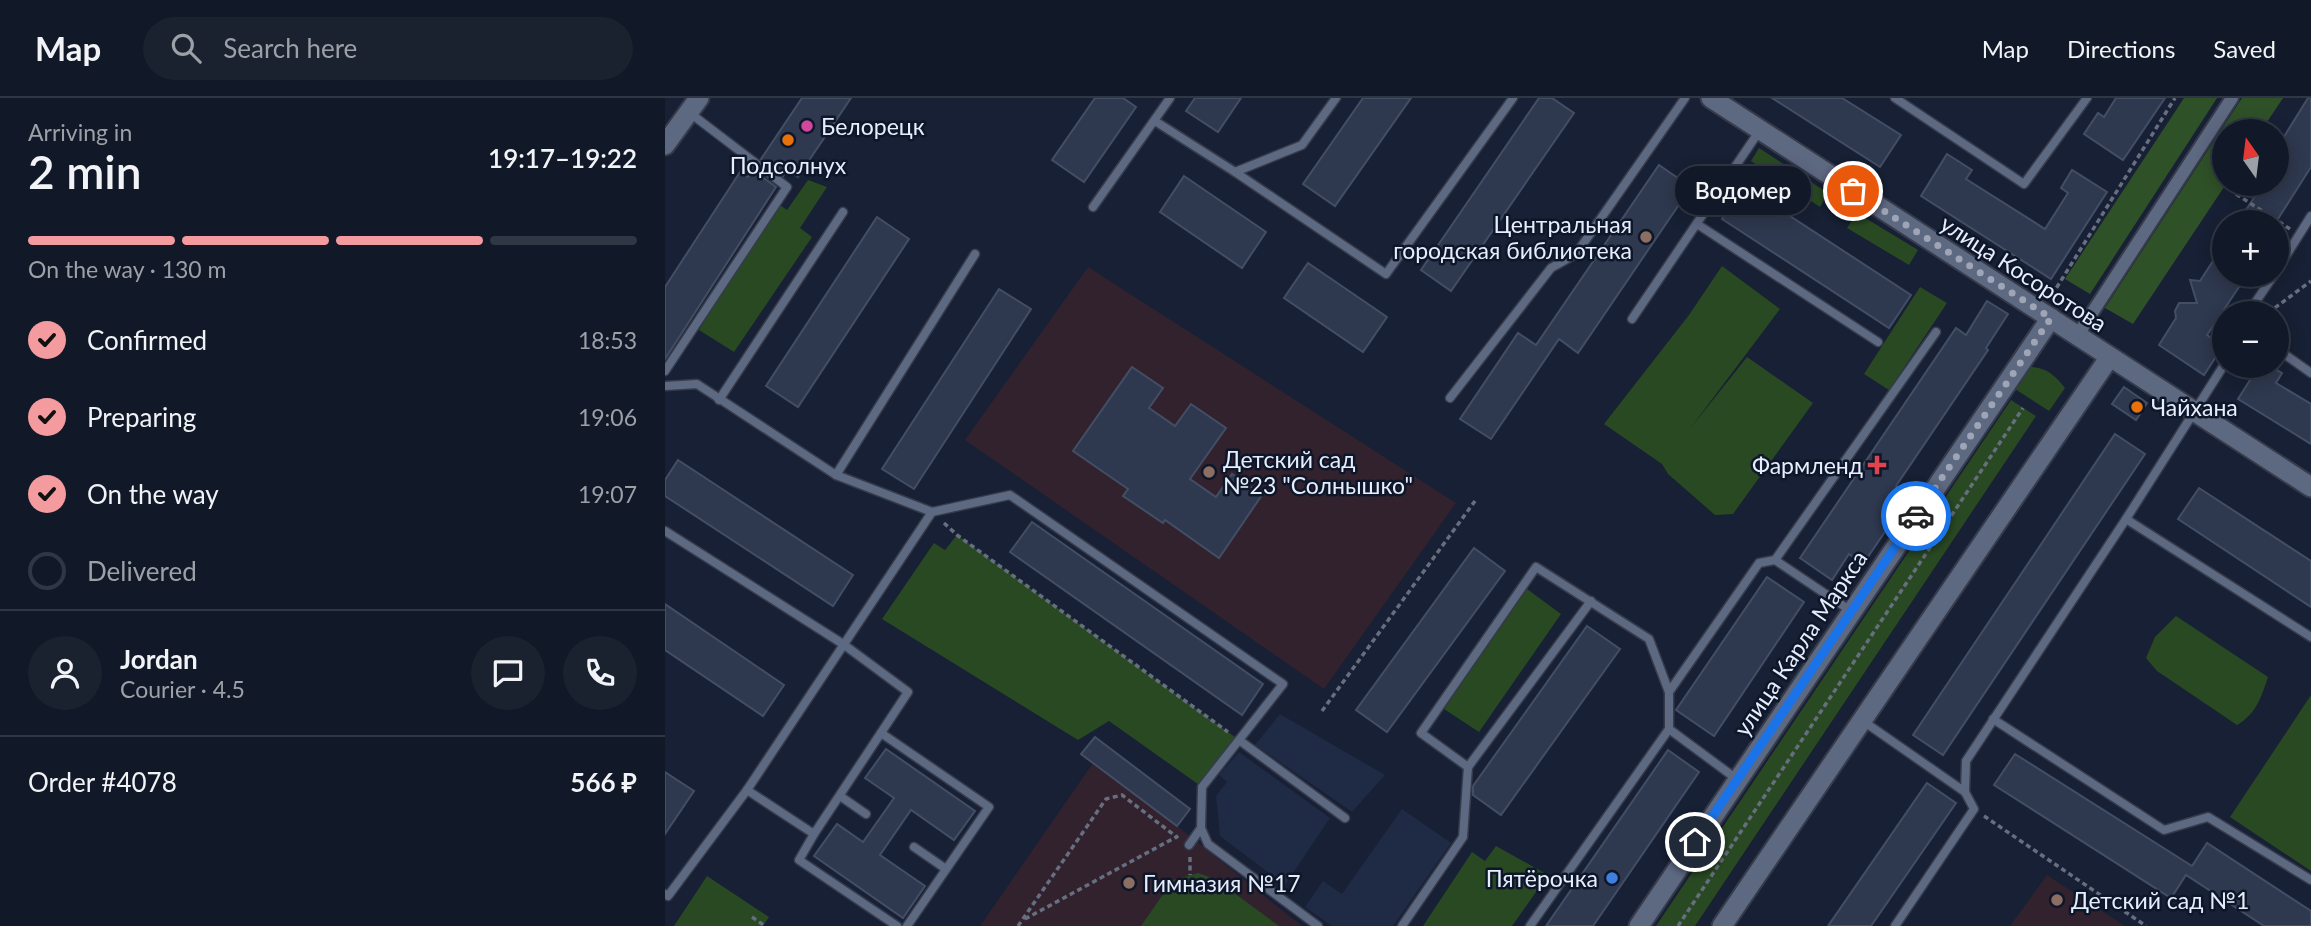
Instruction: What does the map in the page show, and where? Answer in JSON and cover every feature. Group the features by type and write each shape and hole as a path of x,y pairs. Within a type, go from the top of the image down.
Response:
{"street":[{"path":"2077,336 2232,98"},
{"name":"улица Косоротова","path":"1719,100 1760,130 2311,487"},
{"path":"665,145 694,105"},
{"name":"улица Карла Маркса","path":"1639,926 2051,318"},
{"path":"1722,926 2109,358"}],"lane":[{"path":"1093,207 1170,98"},
{"path":"1235,172 1302,145 1336,98"},
{"path":"1155,121 1386,275 1513,98"},
{"path":"1450,398 1551,268 1576,254 1685,98"},
{"path":"1895,98 2024,184 2087,98"},
{"path":"665,371 787,187 694,105"},
{"path":"1632,319 1760,130"},
{"path":"719,400 843,212"},
{"path":"2289,251 2311,216"},
{"path":"1697,225 1878,342"},
{"path":"836,475 975,254"},
{"path":"1669,692 1759,564 1775,560 1936,332"},
{"path":"2289,357 2311,373"},
{"path":"1965,792 1966,761 2126,519 2215,378"},
{"path":"665,386 697,384 836,475 932,512 1010,495 1283,684 1202,787 1201,828 1208,844 1318,926"},
{"path":"666,898 747,790 932,512"},
{"path":"2126,519 2311,637"},
{"path":"665,531 843,643 908,692 799,860 897,926"},
{"path":"1775,560 1851,611"},
{"path":"1468,767 1422,733 1536,568 1649,639 1669,692 1669,729 1531,926"},
{"path":"1402,926 1463,837 1468,767 1591,601"},
{"path":"1993,719 2164,830 2209,817 2311,880"},
{"path":"1863,721 1965,792 1974,809 1895,926"},
{"path":"1669,729 1738,780"},
{"path":"881,733 989,807 907,926"},
{"path":"1239,740 1345,818"},
{"path":"747,790 814,834"},
{"path":"841,796 866,814"},
{"path":"1189,845 1201,828"},
{"path":"914,847 946,869"}],"path":[{"path":"2052,295 2175,98"},
{"path":"2239,196 2299,235"},
{"path":"2284,301 2311,281"},
{"path":"1678,926 2023,408"},
{"path":"1322,711 1475,501"},
{"path":"932,512 957,535 1239,740"},
{"path":"1018,926 1105,799 1122,794 1189,845 1190,875"},
{"path":"1023,920 1177,837 1201,808"},
{"path":"1974,809 2146,926"},
{"path":"752,917 765,926"}],"shaded area":[{"name":"Детский сад №23 \"Солнышко\"","path":"1088,267 1456,503 1324,689 965,440"},
{"path":"1280,714 1385,775 1352,812 1255,745"},
{"path":"1239,752 1330,818 1285,885 1220,836 1216,796 1227,782 1219,775"},
{"name":"Гимназия №17","path":"1093,763 1177,826 1302,926 980,926"},
{"path":"1402,809 1451,843 1393,926 1332,926 1305,907 1323,881 1342,894"},
{"name":"Детский сад №1","path":"2047,875 2125,926 2010,926"}],"green space":[{"path":"2184,98 2217,98 2090,294 2065,279"},
{"path":"2242,98 2283,98 2269,119 2228,119"},
{"path":"2212,144 2212,196 2218,196 2133,324 2105,308"},
{"path":"1759,148 1828,193 1820,207 1751,161"},
{"path":"808,180 827,187 800,228 812,237 734,352 699,330 777,203 787,210"},
{"path":"1857,213 1918,250 1909,265 1847,228"},
{"path":"1722,266 1780,309 1689,430 1747,357 1813,403 1733,514 1715,515 1668,474 1662,464 1604,424 1689,315"},
{"path":"1920,287 1947,303 1889,390 1864,374"},
{"path":"2031,367 2051,373 2065,388 2049,411 2015,389"},
{"path":"2011,400 2036,416 1695,926 1656,926"},
{"path":"957,535 1239,740 1202,787 1109,721 1078,740 882,619 934,543 945,550"},
{"path":"1527,589 1561,614 1479,732 1444,709"},
{"path":"2176,616 2268,677 2253,711 2237,725 2157,671 2146,658 2155,637"},
{"path":"2311,695 2311,871 2230,817"},
{"path":"1496,846 1548,875 1512,926 1423,926 1472,852 1485,861"},
{"path":"1198,873 1215,879 1279,926 1141,926 1173,880"},
{"path":"707,876 769,917 763,926 674,926"}],"building":[{"name":"Белорецк","path":"802,98 851,98 798,177 787,170 783,176 761,159"},
{"path":"1095,98 1123,98 1136,107 1084,182 1052,160"},
{"path":"1195,98 1241,98 1218,132 1186,111"},
{"path":"1363,98 1411,98 1335,206 1303,184"},
{"path":"1539,98 1552,98 1574,113 1451,291 1421,270"},
{"path":"1772,98 1842,98 1901,135 1880,167"},
{"path":"2116,98 2165,98 2123,160 2084,134 2098,113 2104,117"},
{"path":"2308,98 2311,98 2311,167 2284,210 2246,210 2255,196 2289,196 2289,129"},
{"path":"1947,154 1972,170 1966,179 2045,229 2068,193 2061,188 2072,170 2107,192 2051,279 1921,196"},
{"path":"1659,165 1691,187 1578,353 1559,339 1491,439 1460,419 1518,333 1536,345"},
{"path":"753,170 776,187 665,359 665,287 740,172 748,177"},
{"path":"1184,176 1266,232 1242,268 1160,212"},
{"path":"1744,186 1911,295 1889,328 1722,219"},
{"path":"877,217 909,239 798,407 766,386"},
{"path":"2212,262 2212,287 2239,287 2230,301 2212,301 2212,328 2207,335 2212,338 2212,363 2204,375 2159,345 2176,318 2175,311 2179,303 2197,303 2190,280 2200,281"},
{"path":"1308,263 1387,317 1363,352 1284,298"},
{"path":"999,289 1031,309 914,489 882,469"},
{"path":"1987,301 2008,314 1986,348 1988,350 1896,486 1910,495 1863,564 1849,554 1832,580 1800,558 1956,328 1966,335"},
{"path":"1132,367 1163,388 1149,408 1175,426 1191,404 1226,428 1190,479 1216,497 1232,474 1262,495 1219,558 1165,520 1163,523 1123,496 1128,489 1073,451"},
{"path":"2251,378 2279,378 2276,383 2311,404 2311,444 2238,399"},
{"path":"2124,387 2147,403 2136,420 2112,404"},
{"path":"2115,434 2145,454 1943,755 1913,735"},
{"path":"678,460 853,575 833,606 665,496 665,480"},
{"path":"2199,488 2311,561 2311,607 2178,519"},
{"path":"1032,522 1263,684 1242,715 1010,552"},
{"path":"1474,548 1505,571 1387,732 1356,710"},
{"path":"1767,577 1804,602 1714,736 1676,710"},
{"path":"665,604 784,685 763,716 665,650"},
{"path":"1587,626 1620,649 1501,815 1473,795 1473,786"},
{"path":"1095,737 1190,809 1177,826 1081,754"},
{"path":"886,749 975,811 954,840 911,810 880,855 925,886 903,918 814,856 837,824 863,842 894,798 865,778"},
{"path":"1668,750 1699,772 1593,926 1546,926"},
{"path":"2015,754 2192,866 2207,843 2311,911 2311,926 2264,926 2186,875 2171,898 1994,785"},
{"path":"665,772 694,791 665,834"},
{"path":"1927,783 1956,803 1871,926 1828,926"}],"way so far":[{"path":"1853,191 2051,318 1916,516"}],"place":[{"name":"Белорецк","path":"807,126"},
{"name":"Подсолнух","path":"788,140"},
{"name":"Водомер","path":"1853,191"},
{"name":"Центральная городская библиотека","path":"1646,237"},
{"name":"Чайхана","path":"2137,407"},
{"name":"Фармленд","path":"1877,465"},
{"name":"Детский сад №23 \"Солнышко\"","path":"1209,472"},
{"name":"Пятёрочка","path":"1612,878"},
{"name":"Гимназия №17","path":"1129,883"},
{"name":"Детский сад №1","path":"2057,900"}],"route":[{"path":"1695,842 1916,516"}]}
